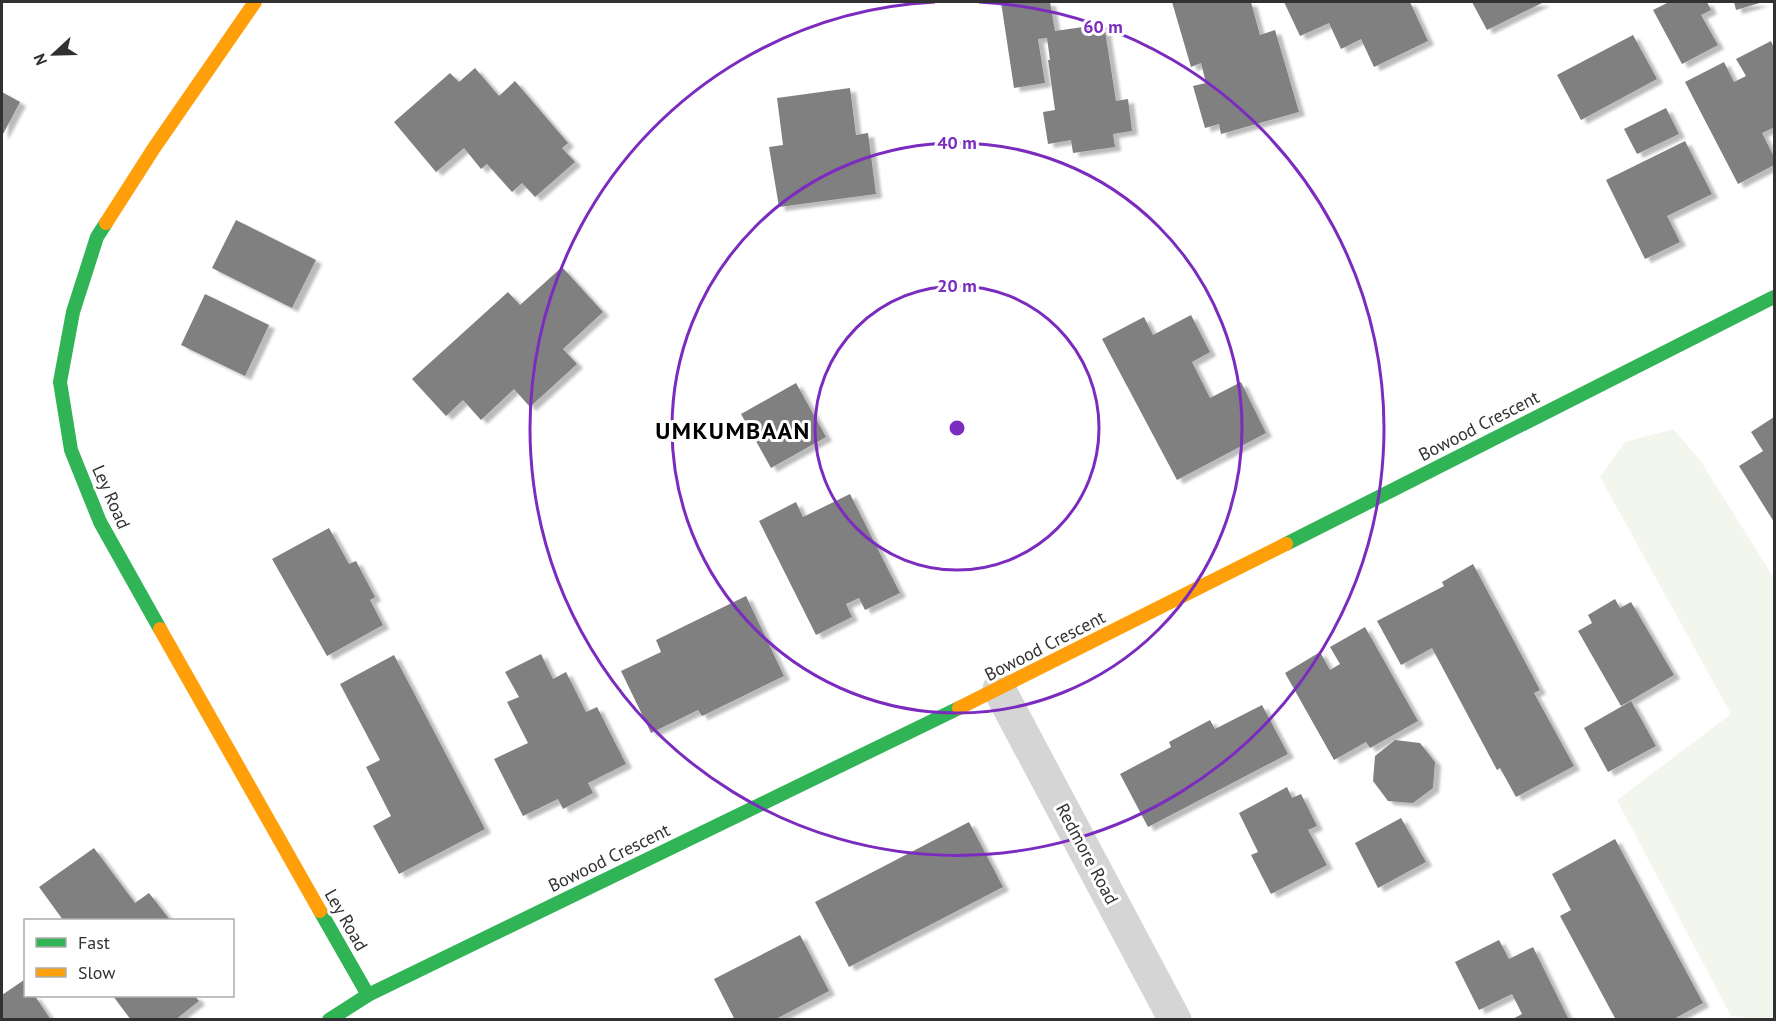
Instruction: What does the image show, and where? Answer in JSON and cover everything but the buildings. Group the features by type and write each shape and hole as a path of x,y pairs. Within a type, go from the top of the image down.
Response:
{"street":[{"name":"Ley Road","path":"255,2 154,148 97,237 73,312 60,382 71,450 100,522 368,995"},
{"name":"Bowood Crescent","path":"329,1020 368,995 999,689 1774,297"},
{"name":"Redmore Road","path":"999,689 1174,1020"}],"shaded area":[{"path":"1673,429 1700,460 1774,578 1774,1019 1731,1016 1617,800 1731,714 1600,477 1625,442"}],"traffic: fast":[{"path":"106,223 97,237 73,312 60,382 71,450 100,522 160,629"},
{"path":"1286,544 1774,297"},
{"path":"329,1020 368,995 959,708"},
{"path":"320,911 368,995"}],"traffic: slow":[{"path":"106,223 154,148 255,2"},
{"path":"959,708 1286,544"},
{"path":"160,629 320,911"}],"district":[{"name":"UMKUMBAAN","path":"733,431"}]}
